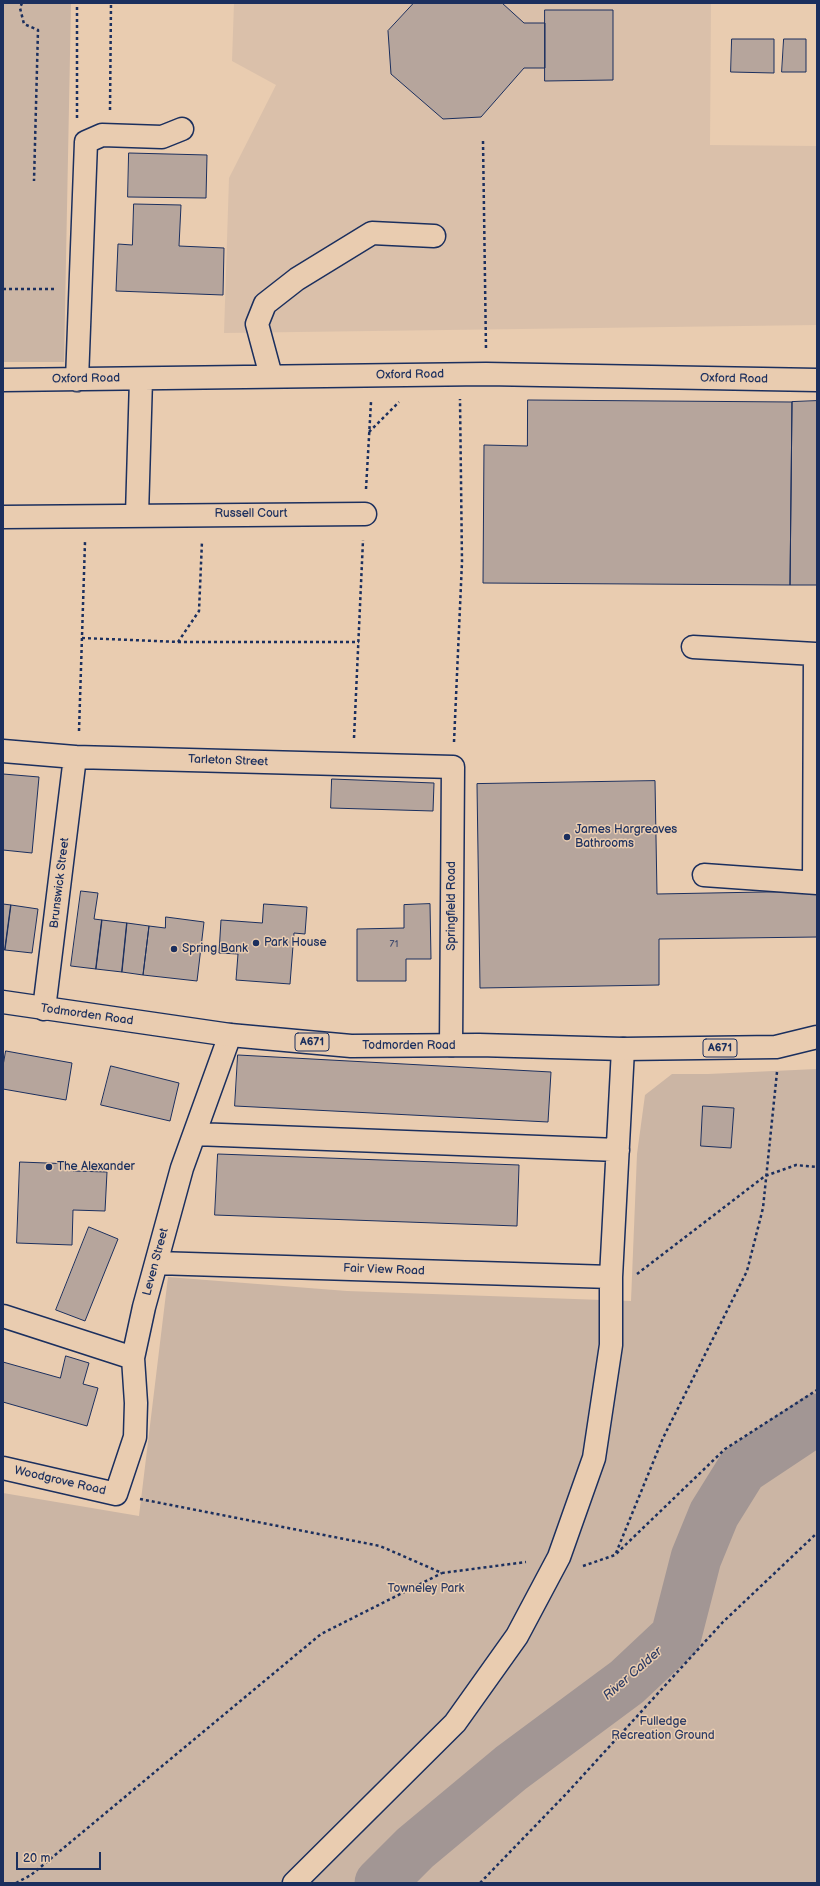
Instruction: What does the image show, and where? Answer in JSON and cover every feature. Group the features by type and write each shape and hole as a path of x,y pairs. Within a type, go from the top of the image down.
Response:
{"main road":[{"path":"77,380 86,142 102,136 110,135 162,137 182,129"},
{"path":"271,376 257,324 265,304 297,279 372,233 434,236"},
{"name":"Oxford Road","path":"3,380 486,374 817,380"},
{"path":"137,515 141,379"},
{"name":"Russell Court","path":"3,517 365,514"},
{"path":"693,647 816,654 816,882 704,875"},
{"name":"Tarleton Street","path":"3,751 76,757 453,767"},
{"name":"Brunswick Street","path":"44,1009 76,757"},
{"name":"Springfield Road","path":"451,1045 453,767"},
{"name":"Todmorden Road","path":"3,1002 230,1035 351,1046 451,1045 622,1049 776,1047 817,1037"},
{"name":"Leven Street","path":"116,1494 135,1437 136,1403 133,1358 156,1263 182,1168 230,1035"},
{"path":"294,1883 456,1722 517,1636 559,1557 594,1458 611,1345 611,1276 622,1049"},
{"path":"195,1134 618,1150"},
{"name":"Fair View Road","path":"156,1263 611,1276"},
{"path":"3,1316 133,1358"},
{"name":"Woodgrove Road","path":"3,1468 116,1494"}],"path":[{"path":"22,3 20,8 24,24 38,30 34,181"},
{"path":"78,3 77,138 86,142"},
{"path":"110,135 111,3"},
{"path":"483,141 486,374"},
{"path":"3,289 80,290"},
{"path":"353,764 368,432 372,375"},
{"path":"368,432 426,375"},
{"path":"453,767 462,562 460,391"},
{"path":"178,642 199,611 204,515"},
{"path":"76,757 86,516"},
{"path":"82,638 178,642 359,642"},
{"path":"776,1047 777,1070 765,1176 763,1208 747,1271 663,1438 615,1555 725,1449 817,1390"},
{"path":"611,1276 632,1277 765,1176 796,1165 817,1167"},
{"path":"116,1494 380,1546 442,1573"},
{"path":"480,1883 566,1793 723,1622 817,1533"},
{"path":"16,1883 31,1875 321,1634 442,1573 559,1557"}],"shaded area":[{"path":"234,3 711,3 710,145 817,146 817,325 224,333 229,178 276,85 232,61"}],"green space":[{"path":"3,3 71,3 64,362 3,362"},
{"name":"Towneley Park","path":"817,1069 817,1883 3,1883 3,1493 139,1516 168,1277 347,1291 631,1301 637,1154 645,1095 672,1074 708,1074"}],"building":[{"path":"414,3 502,3 524,23 545,23 545,68 524,68 481,117 443,119 391,74 388,31"},
{"path":"545,10 613,10 613,80 545,81"},
{"path":"732,39 774,39 774,73 731,72"},
{"path":"784,39 806,39 806,72 782,72"},
{"path":"129,153 207,155 206,198 128,197"},
{"path":"134,204 181,205 179,246 224,248 223,295 116,291 118,244 132,245"},
{"path":"528,400 792,402 790,585 483,583 484,445 527,446"},
{"path":"817,401 817,585 790,585 792,402"},
{"path":"3,774 39,777 32,853 3,850"},
{"path":"332,779 434,783 433,811 331,808"},
{"name":"James Hargreaves Bathrooms","path":"655,781 657,894 817,891 817,937 659,939 659,985 480,988 477,784"},
{"path":"81,891 98,893 94,919 102,920 96,969 71,966"},
{"path":"3,904 11,905 5,950 3,949"},
{"name":"Park House","path":"264,904 307,907 305,934 294,933 290,984 236,980 238,954 219,953 221,920 262,923"},
{"path":"430,904 431,959 406,959 406,981 357,981 357,929 404,928 404,905"},
{"path":"11,905 38,909 32,953 5,950"},
{"name":"Spring Bank","path":"166,917 204,922 197,981 143,975 149,926 165,928"},
{"path":"102,920 127,923 122,972 96,969"},
{"path":"127,923 149,926 143,975 122,972"},
{"path":"6,1051 72,1063 66,1100 3,1089 3,1066"},
{"path":"238,1055 551,1072 548,1122 235,1106"},
{"path":"111,1066 179,1083 170,1121 101,1105"},
{"path":"703,1106 734,1108 731,1148 701,1146"},
{"path":"218,1154 519,1165 517,1226 215,1215"},
{"path":"20,1162 73,1164 73,1171 107,1172 105,1211 73,1210 72,1245 17,1243"},
{"path":"89,1227 118,1239 85,1321 56,1310"},
{"path":"66,1356 89,1363 83,1384 98,1388 87,1426 3,1402 3,1362 60,1378"}],"waterway":[{"name":"River Calder","path":"380,1883 415,1848 511,1768 627,1682 676,1636 696,1558 714,1514 742,1469 817,1419"}],"place":[{"name":"James Hargreaves Bathrooms","path":"567,837"},
{"name":"Park House","path":"256,943"},
{"name":"Spring Bank","path":"174,949"},
{"name":"The Alexander","path":"49,1167"}],"park label":[{"name":"Fulledge Recreation Ground","path":"663,1729"}]}
